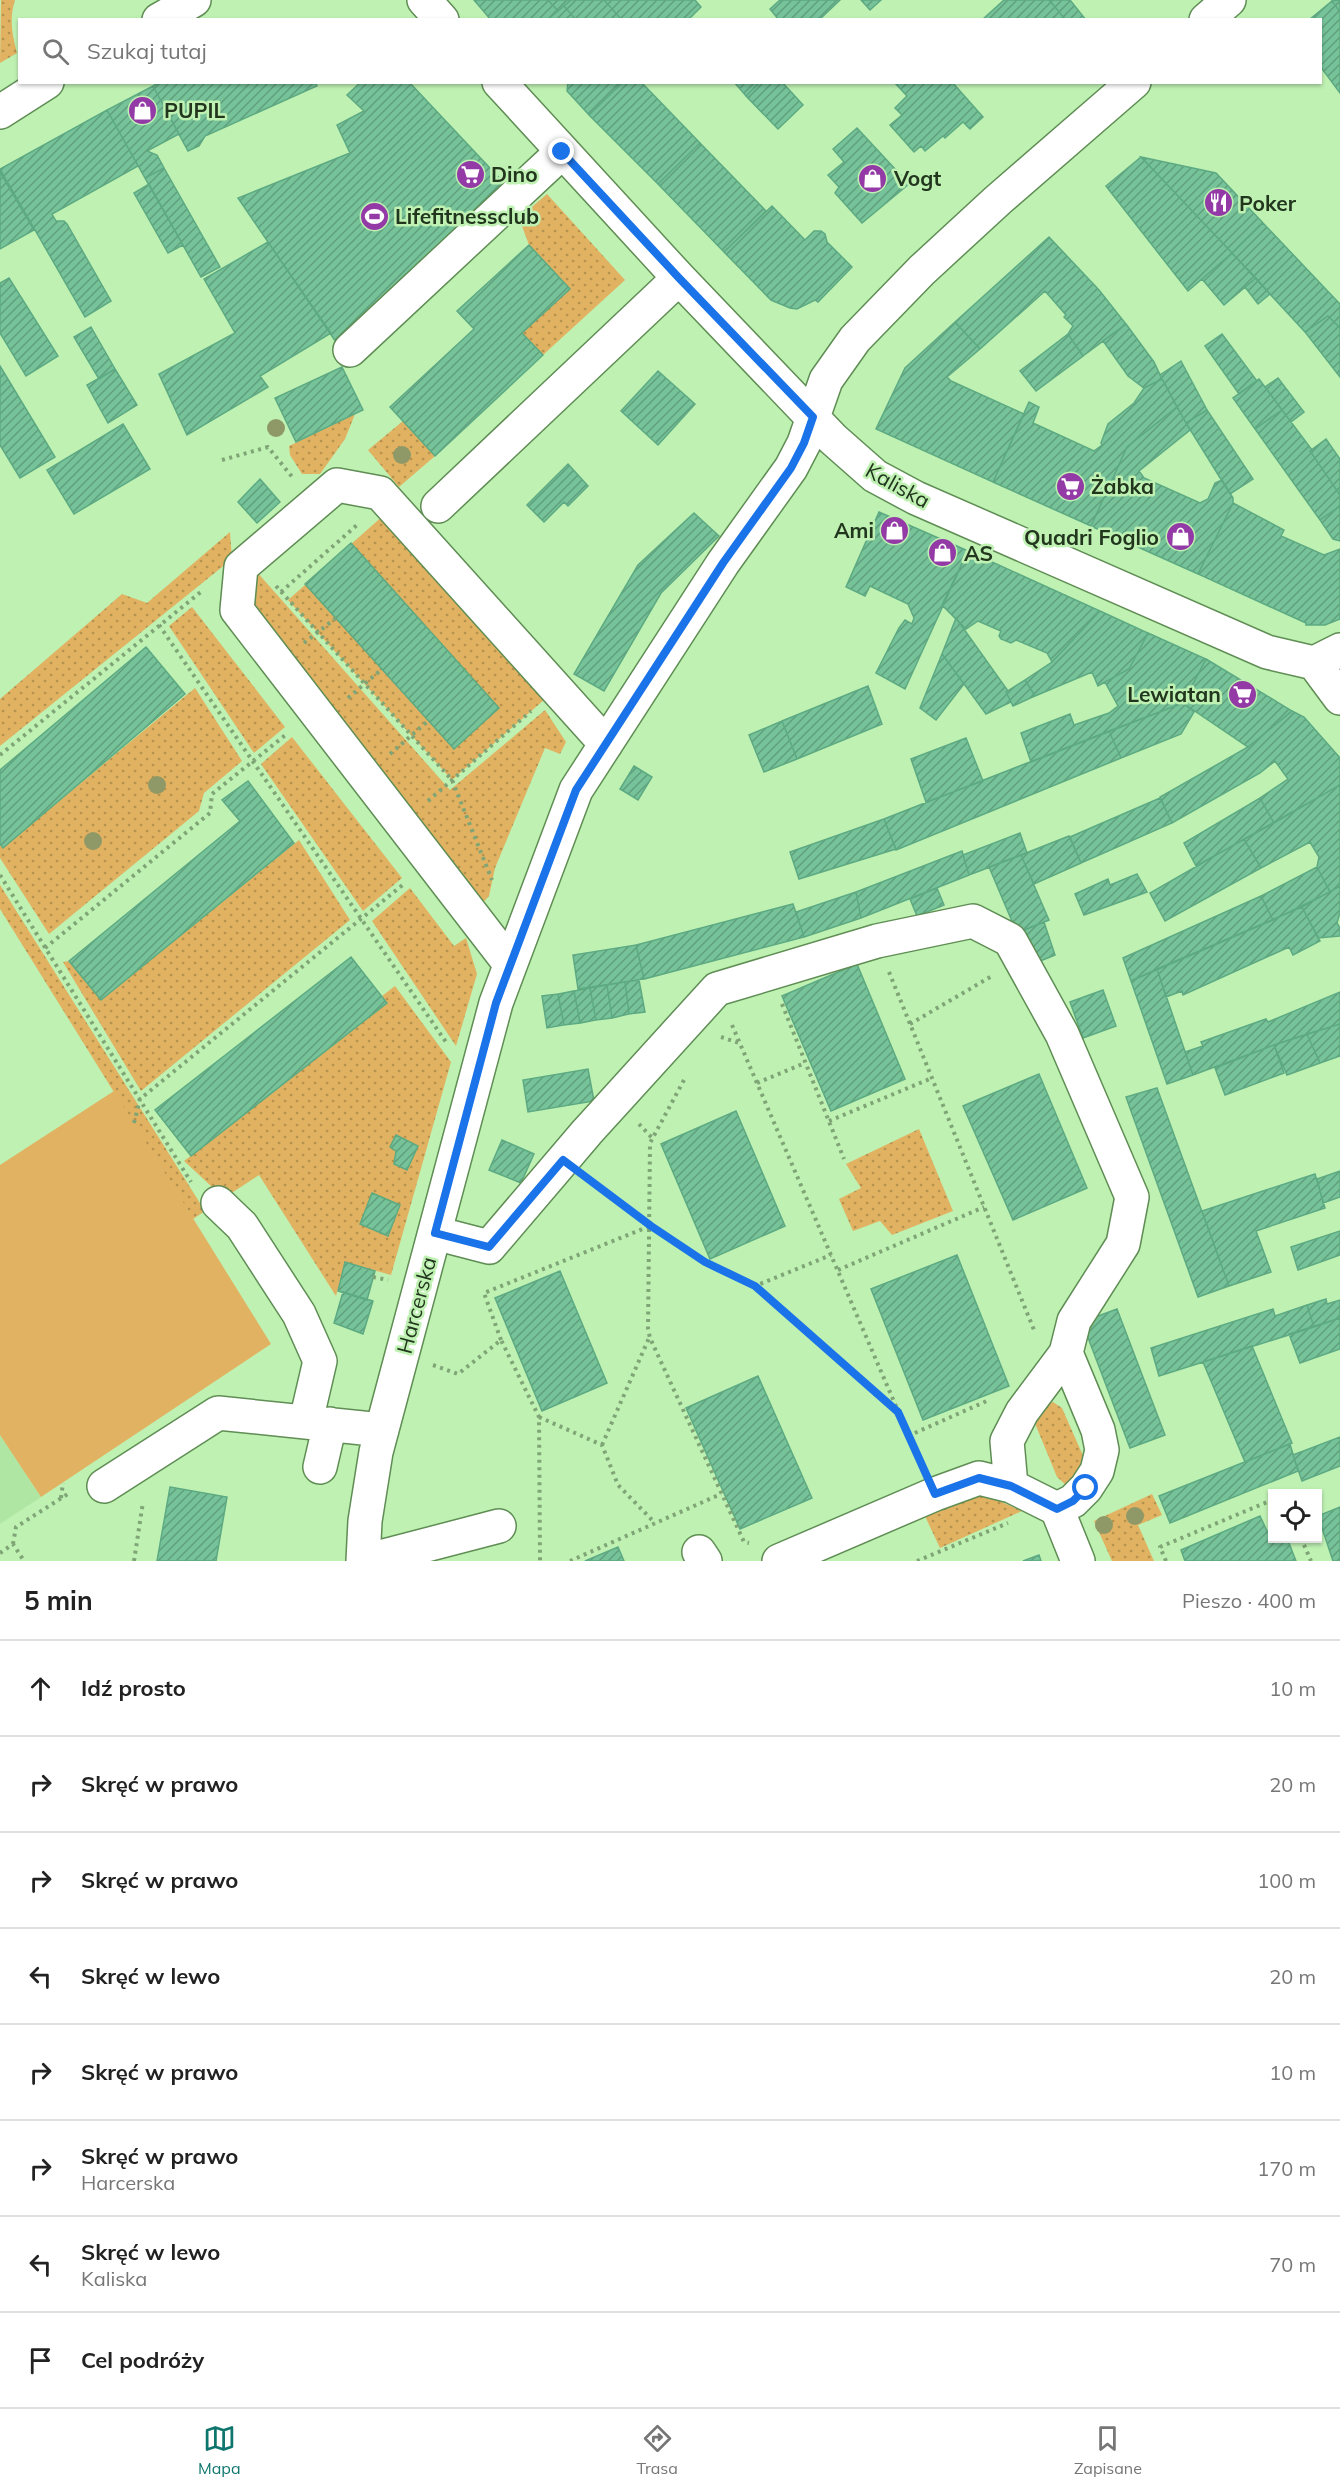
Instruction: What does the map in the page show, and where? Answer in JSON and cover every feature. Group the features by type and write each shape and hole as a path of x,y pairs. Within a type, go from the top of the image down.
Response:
{"street":[{"path":"162,18 194,0"},
{"path":"424,0 440,18"},
{"path":"1208,18 1229,0"},
{"path":"0,112 44,84"},
{"name":"Kaliska","path":"501,84 679,278 856,461 875,476 916,498 1268,652 1327,656 1340,698"},
{"name":"Harcerska","path":"364,1561 365,1521 382,1430 496,1003 576,790 723,563 791,468 804,443 826,381 837,362 874,318 999,200 1132,84"},
{"path":"350,350 562,152"},
{"path":"438,506 679,278"},
{"path":"510,964 237,610 246,563 337,485 380,493 606,744"},
{"path":"435,1233 489,1247 563,1160 717,989 877,941 973,921 1010,940 1021,959 1062,1034 1132,1197 1123,1244 1074,1321 1059,1363 1022,1412 1007,1441 1011,1486"},
{"path":"218,1203 242,1226 299,1314 320,1361 318,1422 320,1467"},
{"path":"1053,1507 1073,1501 1086,1488 1097,1471 1102,1450 1098,1430 1059,1363"},
{"path":"104,1486 218,1413 382,1430"},
{"path":"768,1553 979,1478 1011,1486 1053,1507 1078,1561"},
{"path":"364,1561 499,1526"}],"path":[{"path":"222,460 268,447 314,505"},
{"path":"281,592 387,500"},
{"path":"0,755 223,575 246,563 281,592 452,780 497,891 483,929"},
{"path":"159,625 452,1050"},
{"path":"322,721 382,669"},
{"path":"402,824 557,690"},
{"path":"365,777 428,721"},
{"path":"45,948 210,813 213,794 289,732"},
{"path":"0,875 194,1186 218,1203"},
{"path":"134,1123 140,1099 405,883"},
{"path":"877,941 984,1207 1059,1363"},
{"path":"910,1024 1021,959"},
{"path":"770,973 844,1159"},
{"path":"717,989 908,1436 935,1494"},
{"path":"757,1083 805,1063"},
{"path":"602,1445 650,1338 650,1143 688,1072"},
{"path":"829,1121 932,1078"},
{"path":"563,1160 651,1226 705,1262 755,1286 898,1412"},
{"path":"837,1270 984,1207"},
{"path":"540,1561 539,1417 501,1340 484,1293 651,1226"},
{"path":"755,1286 831,1255"},
{"path":"650,1338 744,1542 768,1553"},
{"path":"402,1355 458,1374 501,1340"},
{"path":"908,1436 990,1400"},
{"path":"539,1417 602,1445 618,1485 655,1523"},
{"path":"61,1498 63,1483"},
{"path":"570,1561 721,1494"},
{"path":"1166,1561 1160,1547 1268,1502"},
{"path":"917,1561 1053,1507"},
{"path":"1303,1543 1311,1561"},
{"path":"0,1553 13,1544 24,1561"}],"shaded area":[{"path":"1,0 15,0 12,26 17,53 0,63"},
{"path":"547,194 625,280 543,355 522,333 570,289 529,245 519,218"},
{"path":"355,414 345,439 320,474 302,474 290,455 289,446"},
{"path":"403,421 435,456 399,487 368,450"},
{"path":"385,514 545,699 452,780 288,600"},
{"path":"230,532 232,559 0,746 0,699 122,594 147,603"},
{"path":"256,571 450,790 545,710 566,742 560,754 545,748 495,868 489,896 478,908 249,606"},
{"path":"192,607 285,727 254,753 169,626"},
{"path":"195,688 242,761 204,793 199,811 49,934 0,858 0,844 4,847"},
{"path":"292,737 402,878 363,911 261,764"},
{"path":"299,840 350,920 141,1091 63,962 69,961 101,1000"},
{"path":"0,885 205,1211 193,1219 0,909"},
{"path":"410,888 454,946 466,938 477,974 456,1046 372,921"},
{"path":"395,986 451,1062 391,1275 345,1262 336,1296 259,1175 224,1198 184,1161 387,1003 382,996"},
{"path":"114,1091 271,1344 41,1497 0,1435 0,1165"},
{"path":"919,1129 953,1211 892,1235 880,1221 853,1231 839,1199 861,1188 846,1164"},
{"path":"1053,1402 1062,1408 1088,1467 1066,1485 1057,1477 1034,1421 1044,1406"},
{"path":"0,1435 41,1497 0,1524"},
{"path":"969,1494 990,1497 1022,1511 940,1548 924,1514"},
{"path":"1152,1494 1162,1515 1138,1525 1154,1561 1112,1561 1094,1521"}],"building":[{"path":"474,0 548,0 558,11 549,18 489,18"},
{"path":"548,0 571,0 558,11"},
{"path":"571,0 604,0 620,18 574,18 564,6"},
{"path":"604,0 695,0 701,7 690,18 620,18"},
{"path":"780,0 840,0 821,18 777,18 770,9"},
{"path":"861,0 881,0 870,10"},
{"path":"1004,0 1049,0 1064,18 984,18"},
{"path":"1049,0 1070,0 1084,18 1064,18"},
{"path":"1340,0 1340,12 1332,1"},
{"path":"1332,1 1340,12 1340,93 1322,69 1322,18 1311,18"},
{"path":"564,6 574,18 549,18"},
{"path":"156,84 316,84 317,86 205,136 199,146 188,151 153,86"},
{"path":"359,84 411,84 504,183 336,342 238,198 350,153 337,125 364,111 347,95"},
{"path":"568,84 621,84 589,115 567,91"},
{"path":"621,84 643,84 700,143 658,184 589,115"},
{"path":"736,84 758,84 746,96"},
{"path":"758,84 784,84 803,105 778,129 746,96"},
{"path":"896,84 954,84 983,117 970,129 963,122 925,151 921,146 914,152 890,125 902,115 895,108 907,96"},
{"path":"153,86 179,134 147,151 157,155 164,168 145,178 107,110"},
{"path":"107,110 138,166 52,214 56,221 64,221 67,224 111,301 85,317 0,169"},
{"path":"857,128 909,184 862,223 835,193 839,187 828,175 844,162 833,149"},
{"path":"700,143 766,211 724,252 658,184"},
{"path":"1141,157 1216,173 1263,223 1232,253"},
{"path":"1141,157 1232,253 1188,291 1106,186"},
{"path":"164,168 220,267 201,277 145,178"},
{"path":"0,172 34,230 0,249"},
{"path":"149,184 183,245 168,253 134,193"},
{"path":"772,206 805,240 814,231 821,231 825,234 827,242 852,267 818,302 815,300 797,309 771,300 724,252"},
{"path":"1263,223 1340,304 1340,328 1328,316 1305,332 1232,253"},
{"path":"1049,237 1099,290 1126,324 1083,356 1068,334 1073,326 1045,291 980,349 955,322"},
{"path":"268,242 331,333 260,376 268,387 187,435 159,374 235,333 204,279"},
{"path":"529,245 570,289 522,333 543,355 435,456 390,407 474,329 457,311"},
{"path":"1232,253 1256,278 1224,305 1202,279"},
{"path":"9,278 58,356 26,376 0,333 0,283"},
{"path":"1256,278 1270,294 1258,304 1245,287"},
{"path":"1328,316 1340,328 1340,377 1305,332"},
{"path":"955,322 980,349 947,377 951,381 1024,414 993,482 876,429 905,368"},
{"path":"1126,324 1154,362 1162,379 1144,388 1128,376 1103,341"},
{"path":"91,327 115,369 99,379 74,337"},
{"path":"1068,334 1083,356 1036,391 1020,371"},
{"path":"1222,334 1257,381 1239,394 1205,346"},
{"path":"1181,361 1207,410 1186,423 1160,375"},
{"path":"0,366 55,457 20,478 0,445"},
{"path":"342,367 363,410 296,442 275,398"},
{"path":"115,369 137,405 108,423 87,385"},
{"path":"658,371 695,404 658,445 621,411"},
{"path":"1278,378 1304,412 1291,422 1265,387"},
{"path":"1162,379 1177,407 1127,447 1091,526 993,482 1029,402 1039,407 1033,423 1094,451 1102,445 1108,424 1134,403 1144,388"},
{"path":"1259,379 1282,410 1255,429 1233,398"},
{"path":"1177,407 1190,430 1139,471 1144,478 1200,503 1208,499 1215,483 1222,480 1233,498 1233,503 1198,574 1091,526 1127,447"},
{"path":"1207,410 1253,479 1230,494 1186,423"},
{"path":"1282,410 1312,450 1310,451 1340,495 1340,506 1320,520 1255,429"},
{"path":"123,424 150,469 74,514 47,470"},
{"path":"1326,439 1340,459 1340,495 1310,451"},
{"path":"568,464 588,486 568,506 564,502 544,522 527,505"},
{"path":"260,479 280,502 257,523 238,502"},
{"path":"1233,503 1284,530 1281,536 1324,555 1340,549 1340,619 1325,625 1306,625 1306,623 1198,574"},
{"path":"1340,506 1340,541 1333,539 1320,520"},
{"path":"879,512 968,551 905,689 876,673 899,628 905,620 912,624 914,618 908,604 870,586 865,596 846,587"},
{"path":"694,513 719,536 661,593 604,691 574,674 638,565"},
{"path":"351,543 499,708 454,749 305,584"},
{"path":"968,551 1100,611 1052,662 1047,653 1016,640 1011,643 1001,639 999,636 1001,631 978,621 966,629 942,605"},
{"path":"1100,611 1148,633 1129,669 1098,686 1092,672 1035,696 1025,680 1052,662"},
{"path":"956,618 1008,691 1006,692 1011,702 986,714 942,654"},
{"path":"1148,633 1206,659 1183,703 1031,762 1021,733 1070,714 1074,725 1109,713 1118,706 1105,682 1129,669"},
{"path":"146,647 185,694 3,848 0,844 0,770"},
{"path":"942,654 964,684 936,720 920,708"},
{"path":"1206,659 1292,711 1248,747 1183,703"},
{"path":"1025,680 1035,696 1013,706 1006,692"},
{"path":"868,686 882,724 797,759 782,721"},
{"path":"1183,703 1194,712 1181,734 1121,758 1109,731"},
{"path":"1292,711 1304,717 1340,758 1340,785 1274,823 1260,798 1288,779 1275,761 1260,773 1172,823 1160,797 1248,747"},
{"path":"782,721 797,759 764,772 749,735"},
{"path":"1109,731 1121,758 896,850 884,819"},
{"path":"966,738 983,781 926,802 911,759"},
{"path":"634,766 652,777 638,800 620,789"},
{"path":"248,781 294,843 101,1000 69,961 240,821 222,800"},
{"path":"1340,785 1340,886 1330,892 1317,867 1319,857 1310,842 1261,868 1244,839"},
{"path":"1160,798 1172,823 1081,863 1070,837"},
{"path":"1260,798 1274,823 1196,866 1184,843"},
{"path":"884,819 896,849 799,879 790,852"},
{"path":"1020,833 1027,853 969,875 963,855"},
{"path":"1069,836 1081,863 1034,884 1021,855"},
{"path":"1244,839 1261,868 1165,921 1150,893"},
{"path":"962,851 969,875 861,918 856,892"},
{"path":"1021,855 1049,920 1017,933 989,867"},
{"path":"1317,867 1330,892 1273,920 1261,896"},
{"path":"1137,874 1147,892 1084,915 1075,894 1108,879 1110,885"},
{"path":"1340,886 1340,913 1337,923 1340,936 1318,938 1302,907"},
{"path":"937,888 944,905 917,916 910,899"},
{"path":"856,892 861,918 804,937 796,912"},
{"path":"1261,896 1273,920 1131,981 1123,958"},
{"path":"793,904 804,937 644,979 636,945"},
{"path":"1302,907 1320,941 1293,955 1289,947 1183,995 1182,991 1166,997 1157,969"},
{"path":"1044,922 1055,955 1033,964 1021,931"},
{"path":"636,945 644,979 578,989 573,955"},
{"path":"351,957 387,1003 191,1156 155,1110"},
{"path":"857,964 905,1079 831,1111 782,996"},
{"path":"1157,969 1193,1075 1167,1084 1131,981"},
{"path":"639,980 645,1012 629,1014 625,982"},
{"path":"625,982 629,1014 612,1018 607,985"},
{"path":"607,985 612,1018 596,1020 590,988"},
{"path":"590,988 596,1020 580,1023 574,991"},
{"path":"1103,990 1116,1026 1083,1038 1070,1002"},
{"path":"574,991 580,1023 564,1025 558,994"},
{"path":"1340,992 1340,1024 1193,1075 1185,1052 1203,1046 1201,1042 1266,1019 1268,1022"},
{"path":"558,994 564,1025 547,1028 542,996"},
{"path":"1340,1024 1340,1056 1320,1063 1307,1034"},
{"path":"1307,1034 1320,1063 1287,1075 1274,1045"},
{"path":"1274,1045 1284,1073 1225,1095 1215,1068"},
{"path":"588,1069 594,1101 528,1112 523,1080"},
{"path":"1039,1074 1087,1188 1013,1220 963,1106"},
{"path":"1157,1088 1229,1286 1198,1297 1126,1097"},
{"path":"736,1111 785,1226 710,1259 661,1144"},
{"path":"396,1135 418,1146 407,1170 394,1164 396,1151 390,1147"},
{"path":"502,1140 534,1154 521,1183 489,1170"},
{"path":"1340,1171 1340,1197 1323,1203 1317,1179"},
{"path":"1315,1174 1325,1208 1256,1231 1271,1272 1229,1286 1202,1211"},
{"path":"372,1193 400,1205 388,1236 360,1224"},
{"path":"1340,1231 1340,1255 1298,1270 1291,1247"},
{"path":"957,1255 1009,1386 923,1420 871,1289"},
{"path":"345,1262 375,1271 367,1300 338,1291"},
{"path":"560,1271 607,1383 542,1411 495,1298"},
{"path":"343,1292 373,1301 363,1334 334,1323"},
{"path":"1326,1299 1327,1304 1340,1300 1340,1318 1314,1327 1307,1305"},
{"path":"1307,1305 1314,1327 1159,1376 1151,1348 1273,1309 1275,1316"},
{"path":"1117,1309 1165,1435 1130,1448 1082,1322"},
{"path":"1340,1318 1340,1349 1300,1363 1289,1334"},
{"path":"1252,1346 1292,1443 1245,1462 1203,1362"},
{"path":"758,1376 812,1498 740,1529 686,1408"},
{"path":"1340,1437 1340,1466 1302,1481 1293,1455"},
{"path":"1290,1444 1298,1471 1170,1523 1159,1496"},
{"path":"170,1487 227,1497 216,1561 157,1561"},
{"path":"1340,1507 1340,1561 1333,1561 1322,1528 1322,1514"},
{"path":"1260,1516 1268,1533 1268,1543 1289,1543 1296,1561 1185,1561 1181,1550"},
{"path":"618,1547 624,1561 585,1561"},
{"path":"1039,1555 1041,1561 1023,1561"}],"place":[{"name":"PUPIL","path":"143,110"},
{"name":"Dino","path":"470,174"},
{"name":"Vogt","path":"873,178"},
{"name":"Poker","path":"1218,203"},
{"name":"Lifefitnessclub","path":"374,216"},
{"name":"Żabka","path":"1070,486"},
{"name":"Ami","path":"895,530"},
{"name":"Quadri Foglio","path":"1180,537"},
{"name":"AS","path":"943,553"},
{"name":"Lewiatan","path":"1242,694"}],"route":[{"path":"562,152 756,360 813,417 804,443 791,468 723,563 576,790 496,1003 435,1233 489,1247 563,1160 651,1226 705,1262 755,1286 898,1412 935,1494 979,1478 1011,1486 1057,1509 1073,1501 1086,1488"}]}
